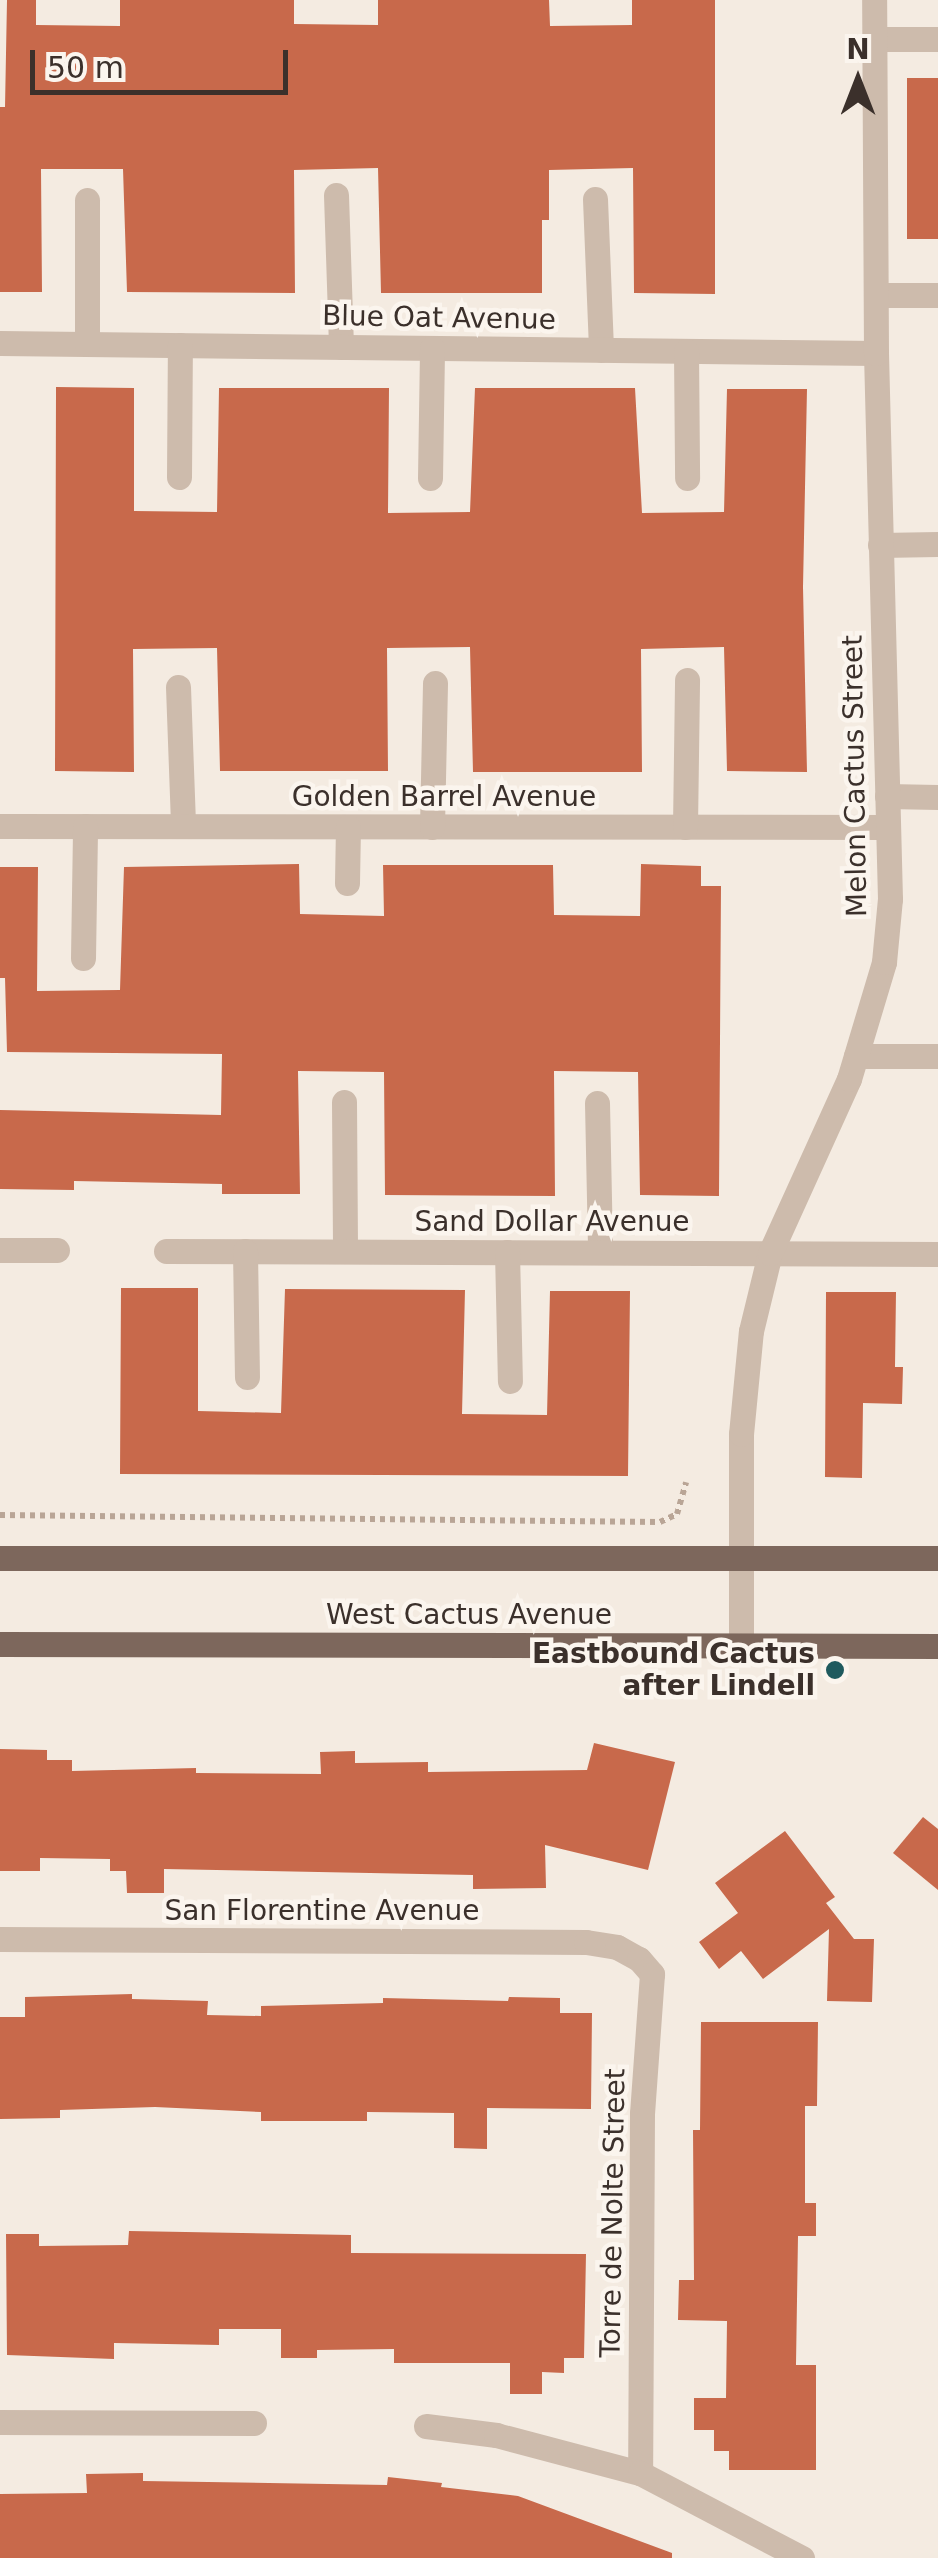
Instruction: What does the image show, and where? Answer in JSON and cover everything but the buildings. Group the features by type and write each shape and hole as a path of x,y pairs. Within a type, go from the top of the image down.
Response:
{"main road":[{"name":"West Cactus Avenue","path":"0,1558 938,1558"},
{"name":"West Cactus Avenue","path":"0,1644 938,1646"}],"street":[{"name":"Melon Cactus Street","path":"741,1646 744,1377 770,1253 856,1056 884,962 890,899 876,354 874,0"},
{"path":"874,39 938,39"},
{"path":"336,195 341,347"},
{"path":"596,199 602,350"},
{"path":"87,200 87,344"},
{"path":"876,294 938,294"},
{"name":"Blue Oat Avenue","path":"0,343 876,354"},
{"path":"179,477 180,346"},
{"path":"430,478 432,348"},
{"path":"686,351 687,478"},
{"path":"880,545 938,544"},
{"path":"685,827 687,680"},
{"path":"432,827 435,683"},
{"path":"178,687 183,826"},
{"path":"888,796 938,797"},
{"name":"Golden Barrel Avenue","path":"0,826 888,827"},
{"path":"83,958 84,826"},
{"path":"348,827 348,883"},
{"path":"856,1056 938,1056"},
{"path":"344,1102 344,1251"},
{"path":"597,1103 600,1252"},
{"path":"0,1250 57,1250"},
{"name":"Sand Dollar Avenue","path":"166,1251 938,1254"},
{"path":"245,1251 246,1377"},
{"path":"507,1252 510,1381"},
{"name":"San Florentine Avenue","path":"0,1939 586,1942 617,1947 639,1960"},
{"name":"Torre de Nolte Street","path":"639,1960 652,1974 642,2114 640,2472"},
{"path":"0,2422 254,2424"},
{"path":"426,2426 496,2436 640,2472 802,2558"}],"path":[{"path":"0,1516 660,1522 677,1514 686,1482"}],"place":[{"name":"Eastbound Cactus after Lindell","path":"835,1670"}]}
